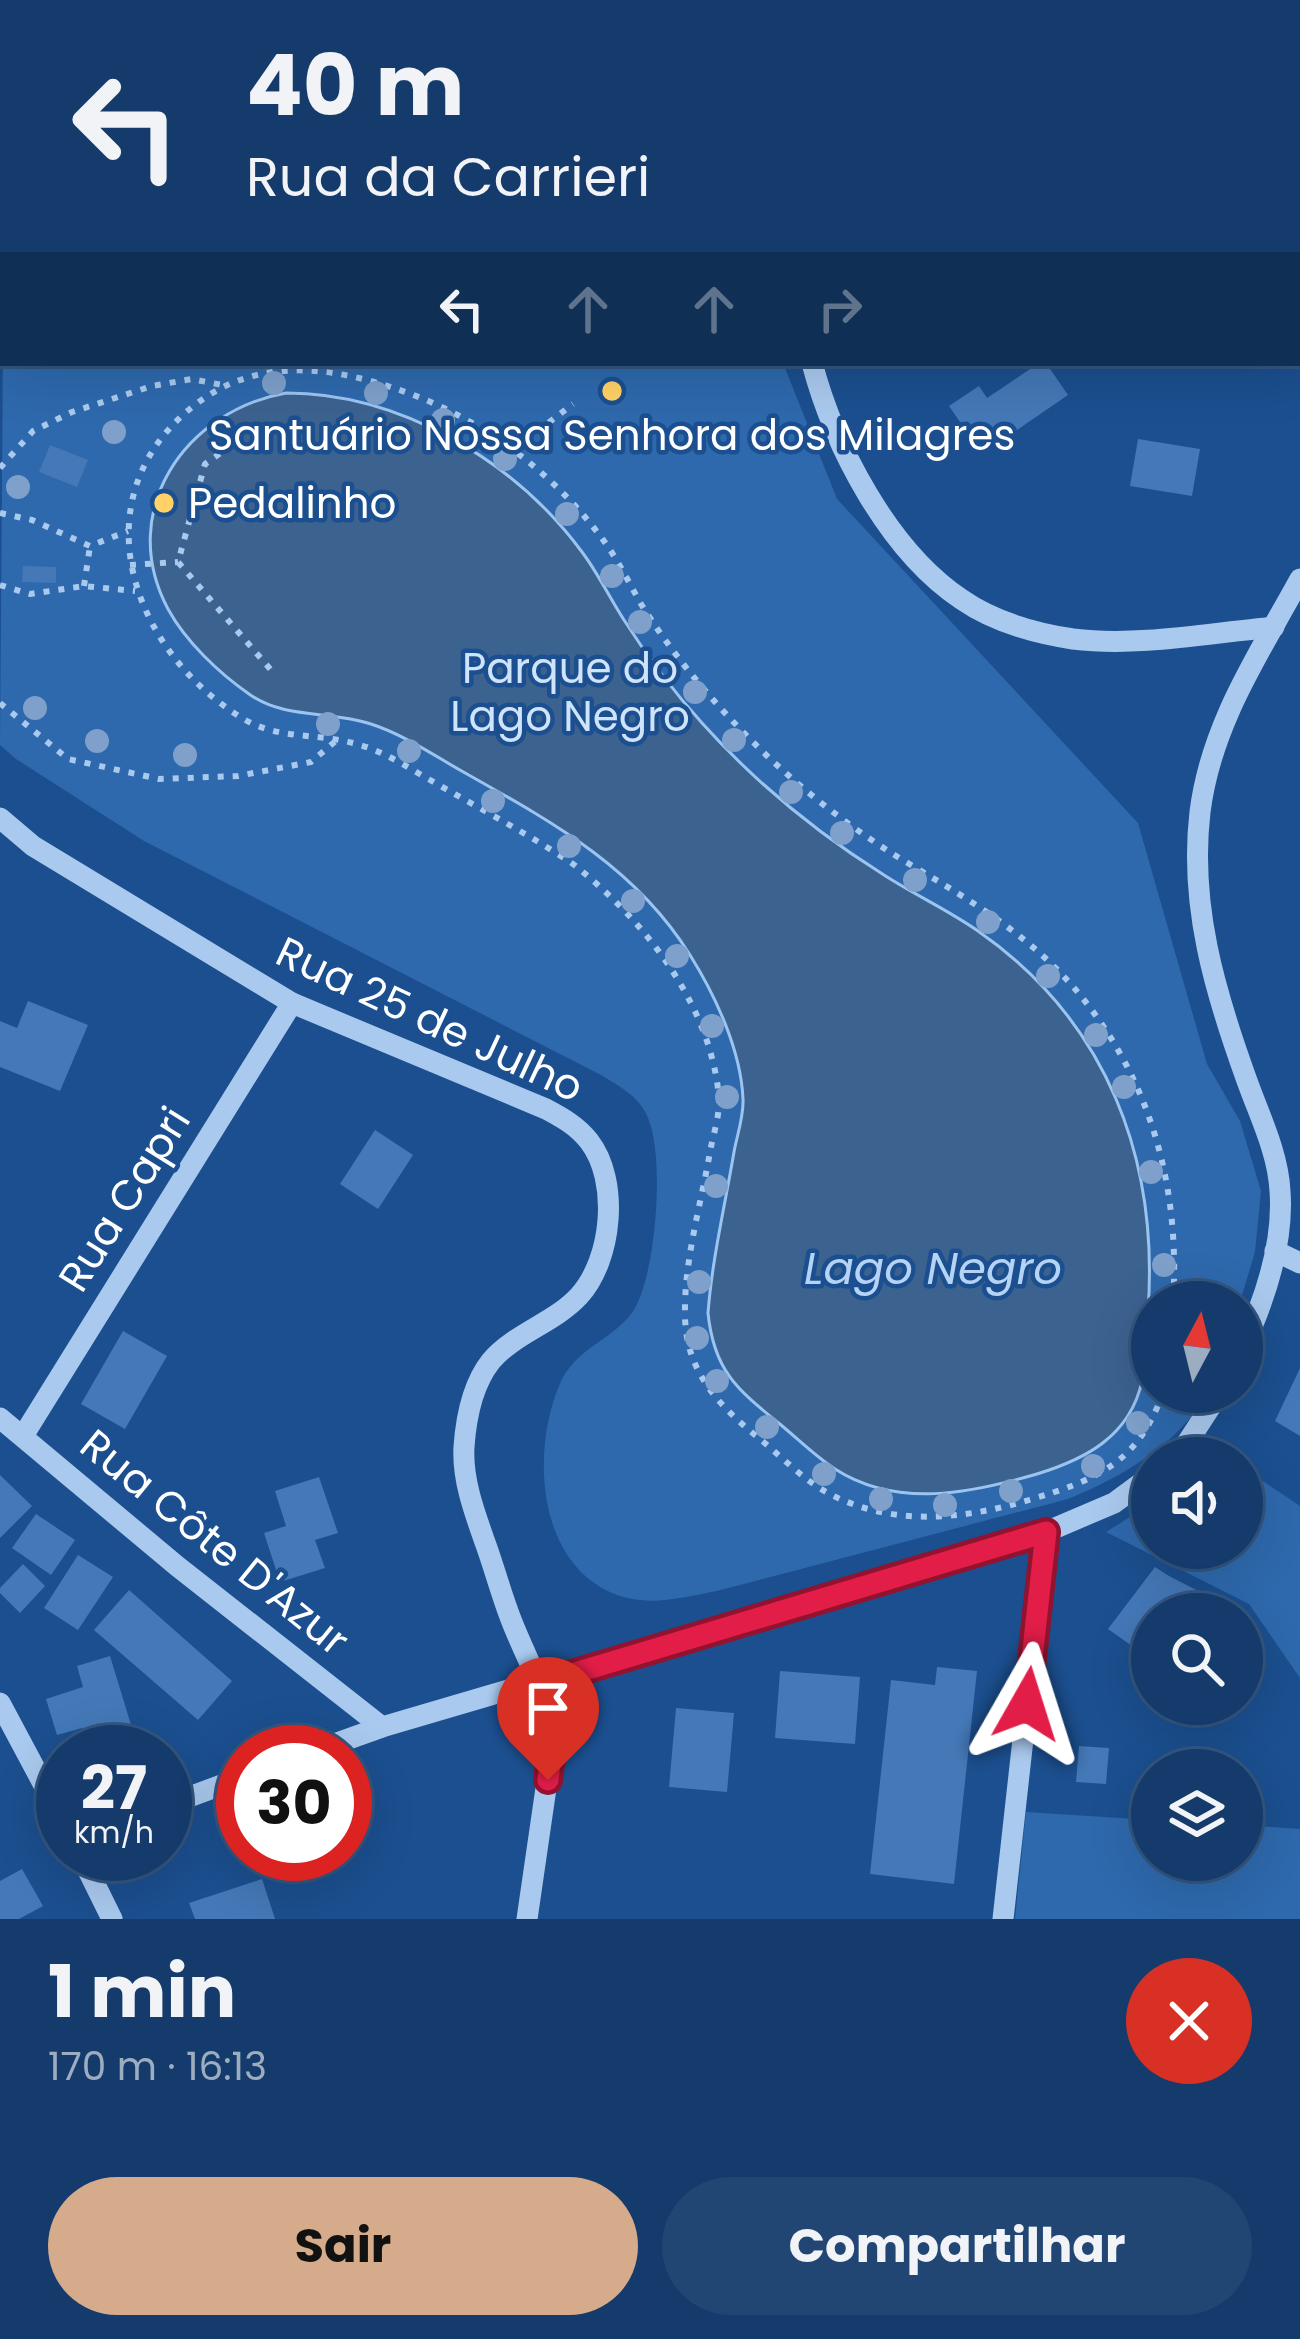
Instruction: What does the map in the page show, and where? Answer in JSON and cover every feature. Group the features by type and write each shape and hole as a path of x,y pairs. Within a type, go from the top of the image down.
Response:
{"street":[{"path":"813,366 849,460 882,515 916,558 958,598 997,620 1078,639 1178,637 1274,627"},
{"path":"1263,1294 1281,1215 1277,1169 1207,958 1198,860 1201,810 1214,747 1245,674 1300,579"},
{"name":"Rua 25 de Julho","path":"0,818 33,846 292,1003 571,1122 601,1163 607,1224 598,1266 578,1298 490,1363 473,1395 465,1436 468,1486 477,1521 549,1703 554,1733 527,1919"},
{"name":"Rua Capri","path":"23,1436 292,1003"},
{"path":"1275,1251 1300,1262"},
{"name":"Rua Côte D'Azur","path":"0,1418 177,1566 382,1726"},
{"path":"372,1730 1046,1532 1114,1503 1131,1490"},
{"path":"1004,1919 1046,1532"},
{"path":"0,1703 36,1770"},
{"path":"93,1881 112,1919"}],"path":[{"path":"1154,1413 1146,1432 1108,1471 1084,1484 989,1512 929,1518 899,1516 823,1490 719,1405 691,1354 686,1294 719,1101 702,1034 670,969 627,911 573,864 395,759 338,739 290,736 242,718 164,646 135,591 128,531 142,471 158,444 199,401 226,386 284,369 343,374 413,394 513,450 545,476 588,521 679,657 762,751 853,826 992,912 1063,974 1092,1009 1128,1068 1154,1130 1173,1218 1172,1281"},
{"path":"0,468 33,431 113,397 192,379 226,386"},
{"path":"513,450 573,404"},
{"path":"178,562 206,464 232,445"},
{"path":"0,513 32,520 90,546 128,531"},
{"path":"84,586 90,546"},
{"path":"130,565 178,562"},
{"path":"178,562 271,670"},
{"path":"0,585 30,594 84,586 135,591"},
{"path":"0,703 68,759 159,779 238,776 311,762 338,739"}],"green space":[{"name":"Parque do Lago Negro","path":"3,366 784,366 837,499 1138,823 1207,1064 1240,1121 1261,1191 1255,1252 1246,1281 1131,1281 1131,1413 1194,1413 1171,1437 1131,1437 1131,1468 1068,1499 717,1591 667,1600 617,1595 590,1580 570,1559 556,1533 547,1504 545,1443 550,1413 566,1373 627,1319 642,1291 653,1242 657,1186 653,1136 644,1111 601,1075 144,841 0,745"},
{"path":"1263,1481 1300,1506 1300,1678 1263,1624 1263,1593 1227,1593 1179,1569 1263,1569"},
{"path":"1131,1516 1131,1545 1106,1532"},
{"path":"1026,1812 1131,1819 1131,1881 1263,1881 1263,1826 1300,1829 1300,1919 1015,1919"}],"water":[{"name":"Lago Negro","path":"286,393 371,405 452,438 489,462 555,519 671,686 743,766 835,842 978,931 1023,967 1061,1007 1116,1098 1144,1200 1149,1281 1131,1281 1131,1409 1103,1442 1055,1468 986,1487 935,1494 883,1489 828,1464 731,1378 716,1350 708,1313 742,1112 741,1080 717,1005 668,924 591,850 408,740 356,720 278,708 249,694 204,656 168,609 154,572 150,536 156,502 170,471 191,443 250,403"}],"building":[{"path":"1035,366 1048,366 1068,395 982,454 949,406 979,386 987,398"},
{"path":"1138,439 1200,449 1192,496 1130,486"},
{"path":"50,445 88,460 77,487 39,472"},
{"path":"23,566 56,567 56,583 22,582"},
{"path":"28,1001 88,1025 60,1091 0,1067 0,1021 17,1028"},
{"path":"375,1130 413,1155 378,1209 340,1184"},
{"path":"123,1331 167,1356 125,1429 81,1404"},
{"path":"1300,1368 1300,1436 1275,1421"},
{"path":"0,1475 32,1506 0,1538"},
{"path":"319,1477 338,1533 315,1540 325,1568 280,1582 264,1533 286,1526 275,1491"},
{"path":"36,1514 75,1540 51,1575 12,1548"},
{"path":"78,1555 113,1577 78,1630 44,1608"},
{"path":"23,1564 45,1586 20,1613 0,1588"},
{"path":"1158,1569 1202,1593 1135,1593"},
{"path":"129,1590 232,1681 198,1720 94,1630"},
{"path":"1131,1599 1131,1645 1108,1629"},
{"path":"110,1656 131,1725 54,1725 46,1699 83,1687 77,1666"},
{"path":"937,1667 977,1671 954,1884 870,1874 891,1680 935,1685"},
{"path":"780,1671 860,1677 855,1744 775,1738"},
{"path":"676,1708 734,1713 727,1792 669,1787"},
{"path":"1079,1746 1109,1748 1106,1784 1076,1782"},
{"path":"22,1869 43,1906 19,1919 0,1919 0,1881"},
{"path":"263,1881 275,1919 195,1919 189,1903"}],"place":[{"name":"Santuário Nossa Senhora dos Milagres","path":"612,391"},
{"name":"Pedalinho","path":"164,503"}],"route":[{"path":"548,1780 554,1733 549,1703 538,1684 1046,1532 1027,1704"}]}
